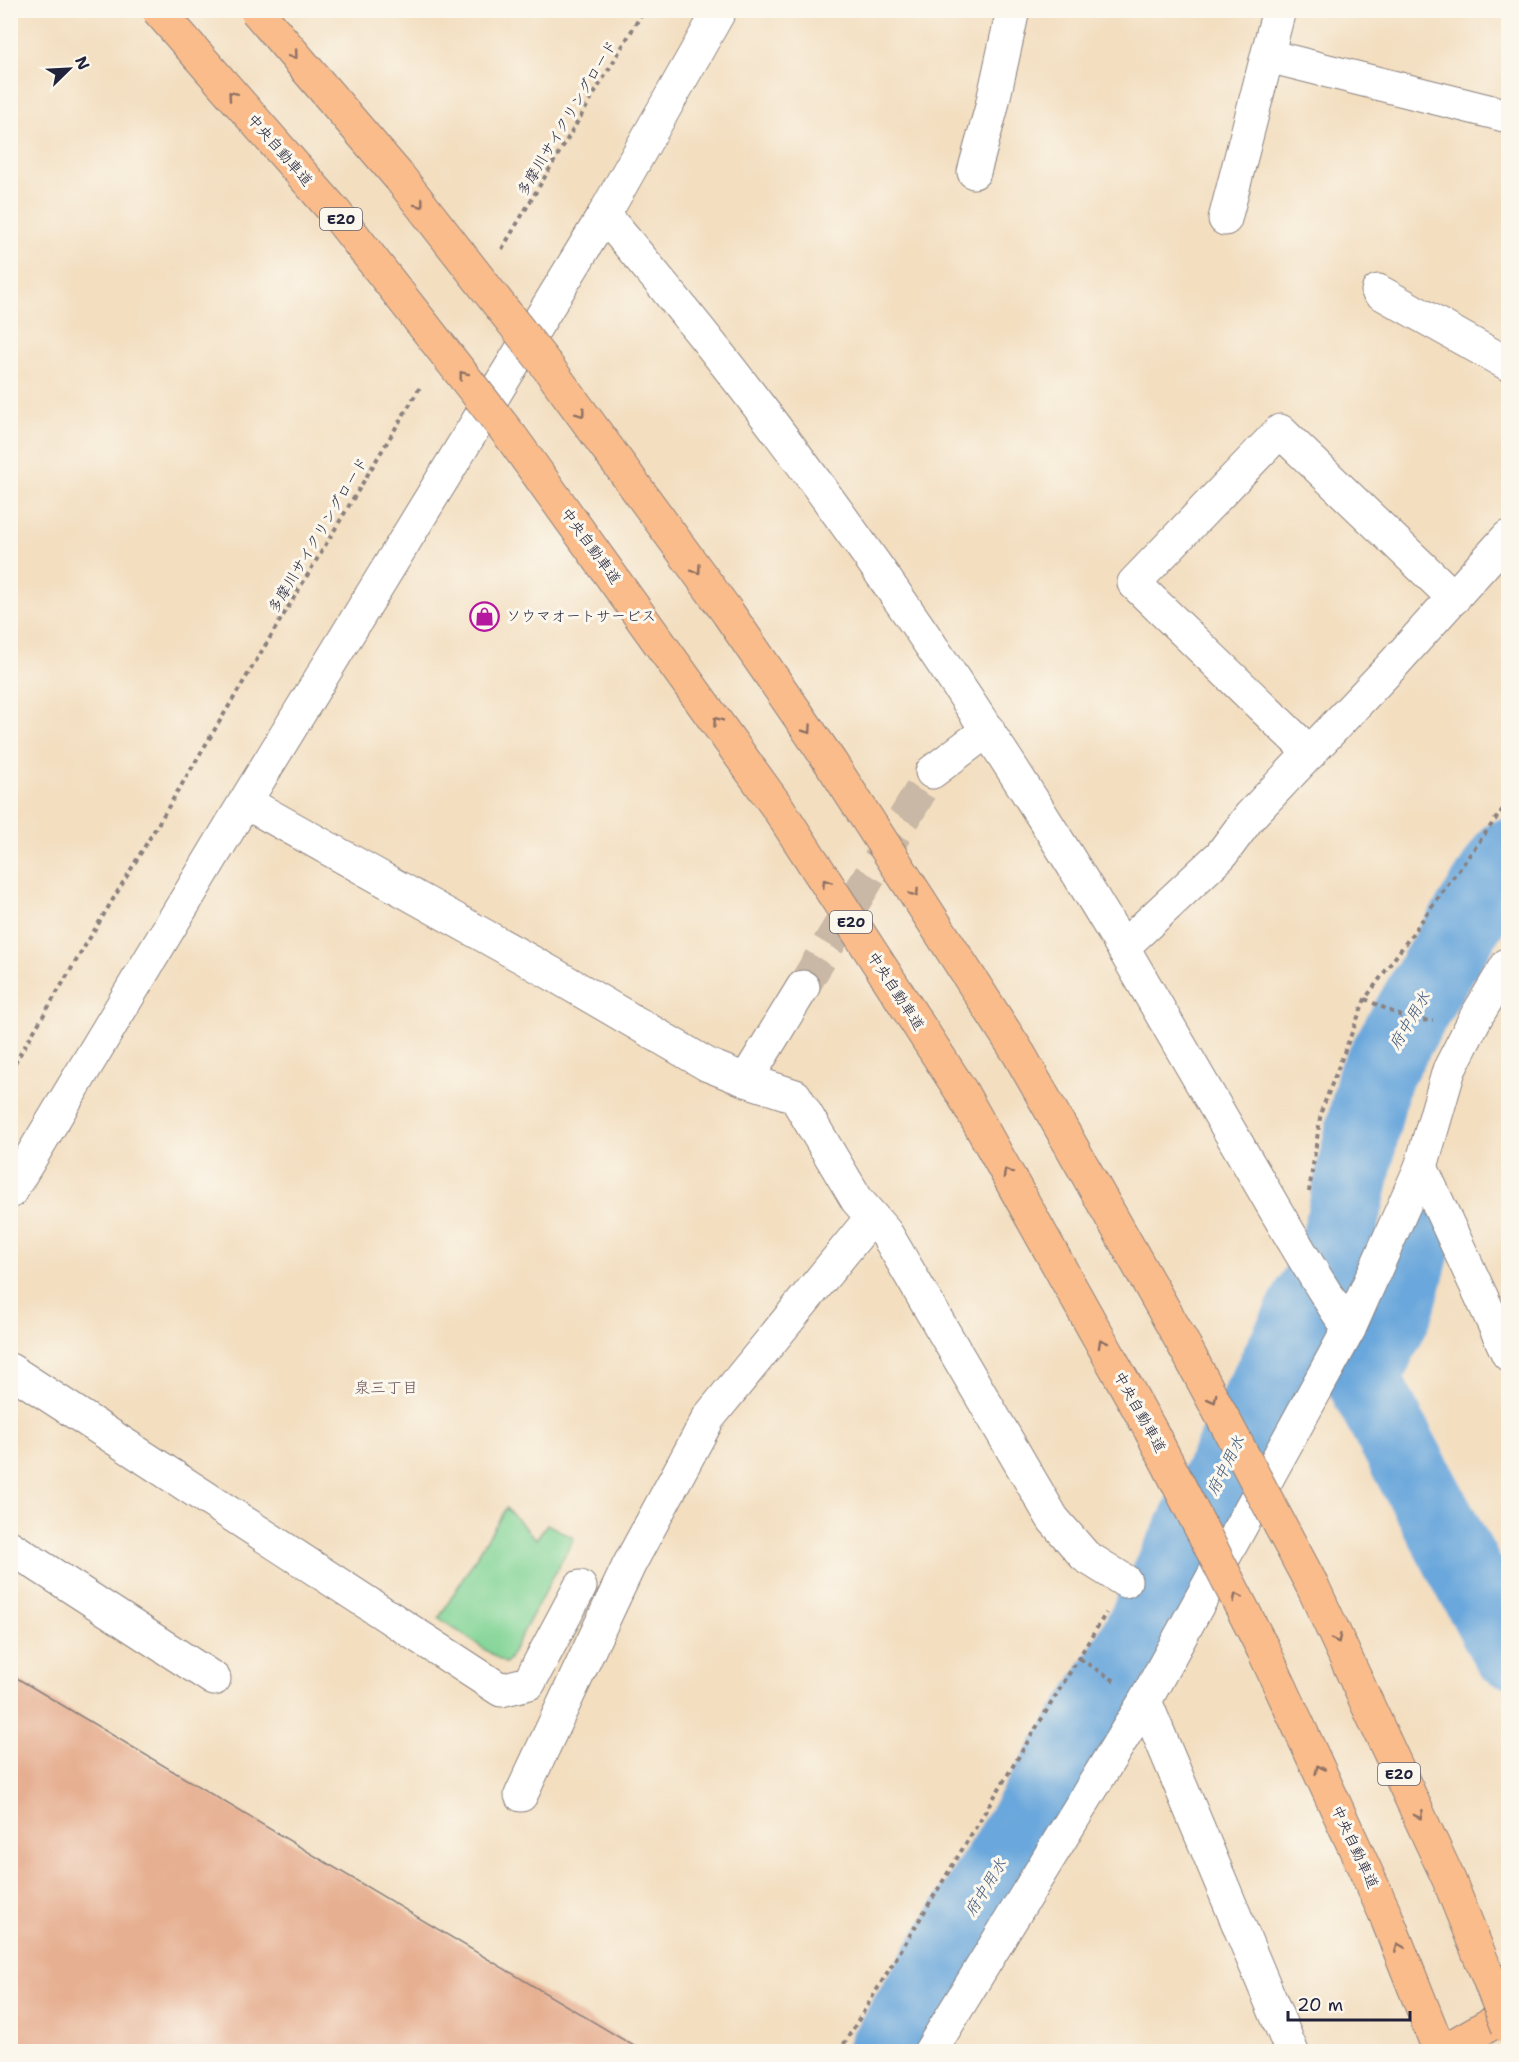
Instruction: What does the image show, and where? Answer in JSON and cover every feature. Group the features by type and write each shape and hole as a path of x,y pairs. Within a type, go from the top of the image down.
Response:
{"main road":[{"name":"中央自動車道","path":"158,10 334,210 512,438 778,808 961,1091 1151,1431 1263,1649 1384,1911 1441,2052"},
{"name":"E20","path":"256,10 399,178 547,366 728,613 831,763 1019,1054 1185,1347 1312,1585 1449,1880 1509,2027"},
{"path":"1441,2052 1509,2014"}],"street":[{"path":"10,1192 244,802 604,215 720,10"},
{"path":"974,172 991,110 1013,10"},
{"path":"1225,219 1279,10"},
{"path":"1268,56 1509,116"},
{"path":"604,215 664,285 796,456 940,656 1123,947 1300,1251 1343,1320"},
{"path":"1378,291 1509,364"},
{"path":"1310,753 1134,583 1280,431 1454,598"},
{"path":"1123,947 1221,855 1250,816 1509,537"},
{"path":"932,772 988,730"},
{"path":"244,802 551,973 708,1065 795,1096 857,1200 886,1233 1053,1519 1085,1556 1125,1581"},
{"path":"930,2052 1145,1701 1421,1167 1449,1070 1476,1017 1509,964"},
{"path":"746,1080 803,987"},
{"path":"1421,1167 1509,1354"},
{"path":"520,1795 629,1565 709,1417 872,1217"},
{"path":"10,1370 501,1690 529,1683 580,1587"},
{"path":"10,1547 214,1679"},
{"path":"1145,1701 1292,2052"}],"path":[{"name":"多摩川サイクリングロード","path":"497,258 644,10"},
{"name":"多摩川サイクリングロード","path":"10,1071 424,381"},
{"path":"1300,1251 1321,1112 1365,999 1509,802"},
{"path":"1365,999 1412,1021 1435,1020"},
{"path":"838,2052 1080,1659 1125,1581"},
{"path":"1080,1659 1094,1669"}],"green space":[{"path":"506,1508 536,1539 547,1524 574,1538 506,1664 439,1618"}],"building":[{"path":"10,1674 644,2052 10,2052"}],"waterway":[{"name":"府中用水","path":"884,2052 1131,1650 1337,1246 1374,1078 1437,968 1508,855"},
{"path":"1414,1246 1398,1306 1363,1379 1508,1650"}],"tunnel":[{"path":"803,987 932,772"}],"place":[{"name":"ソウマオートサービス","path":"485,616"}],"district":[{"name":"泉三丁目","path":"386,1387"}]}
